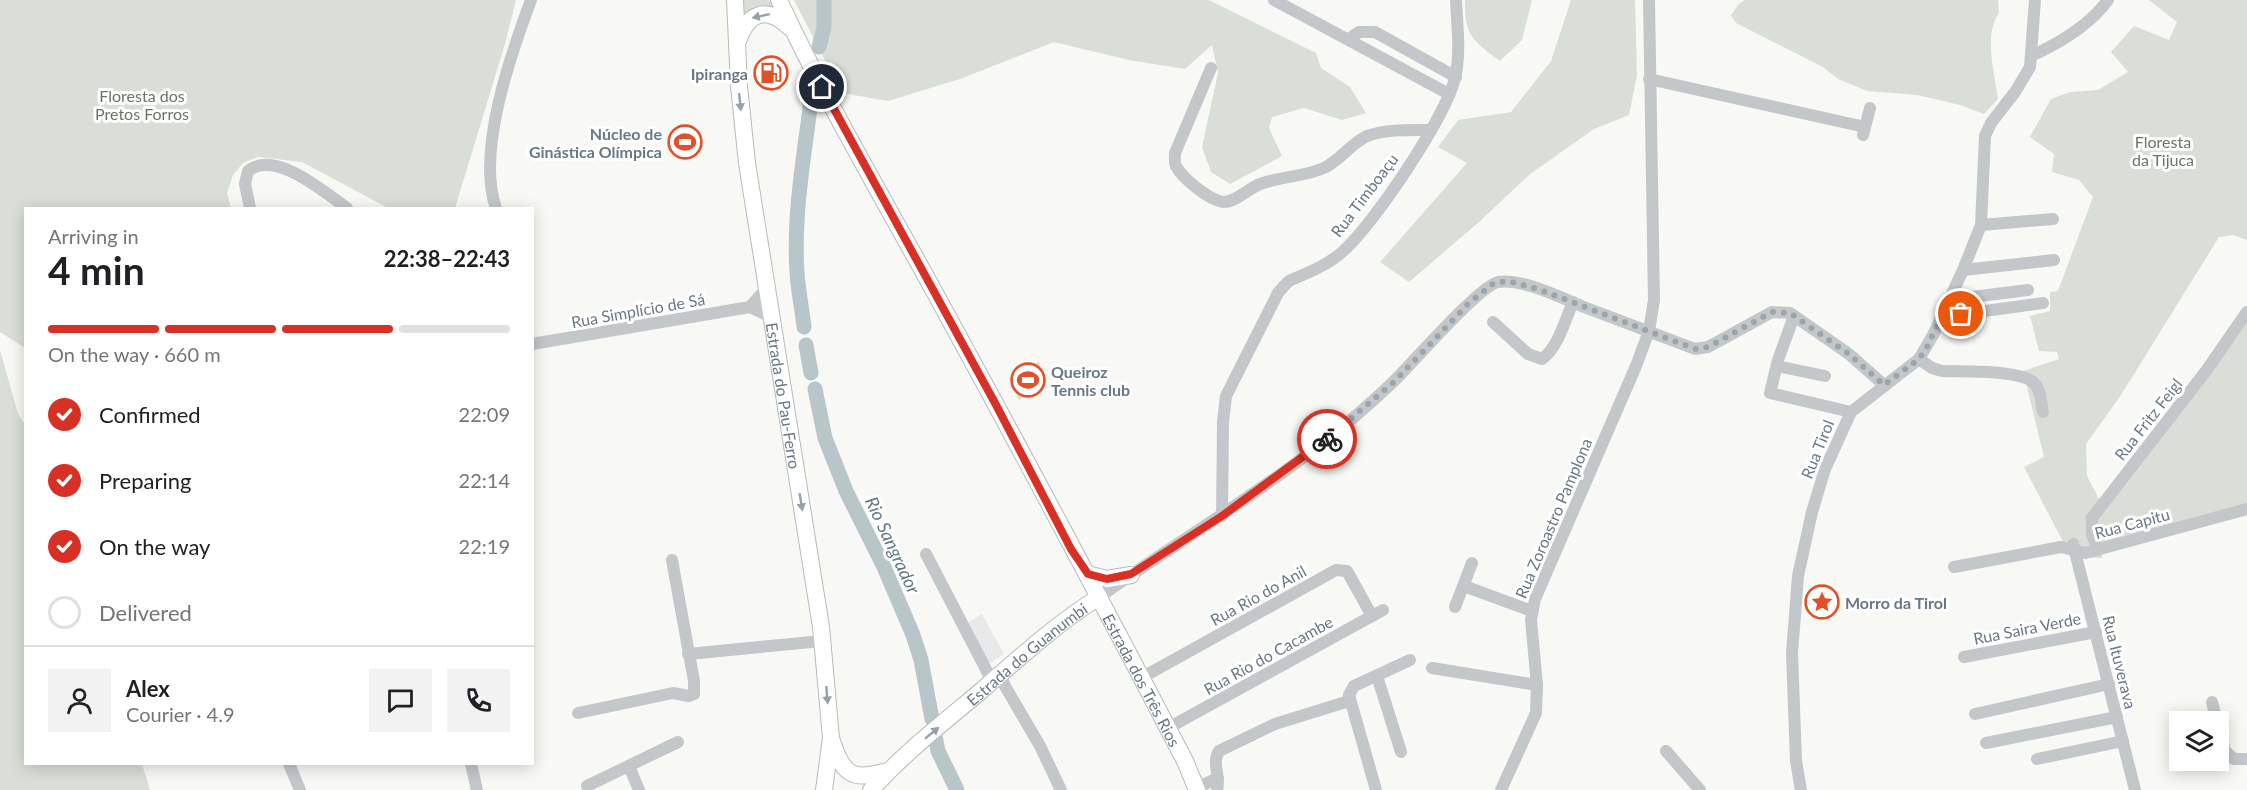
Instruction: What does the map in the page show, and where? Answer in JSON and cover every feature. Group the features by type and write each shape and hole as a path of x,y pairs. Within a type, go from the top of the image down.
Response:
{"main road":[{"name":"Estrada do Pau-Ferro","path":"735,0 747,162 822,640 831,738 824,790"},
{"name":"Estrada dos Três Rios","path":"779,0 813,72 1100,597 1197,789"},
{"path":"737,43 745,24 752,18 764,14 779,17 794,32"},
{"path":"1117,632 1098,613 1080,609 1086,587 1085,571 1107,579 1131,574"},
{"name":"Estrada do Guanumbi","path":"871,790 888,771 996,677 1080,609 1100,597"},
{"path":"831,738 837,759 849,774 870,776 888,771"}],"street":[{"path":"495,207 491,178 496,116 503,82 531,0"},
{"path":"1274,0 1449,94"},
{"name":"Rua Timboaçu","path":"1222,516 1223,422 1226,396 1278,293 1289,281 1330,262 1356,238 1395,186 1431,130 1456,77 1458,53 1456,0"},
{"path":"1649,0 1654,300 1649,331"},
{"name":"Rua Tirol","path":"1801,790 1796,761 1792,653 1798,576 1812,512 1825,469 1851,412 1919,359 1927,347 1963,270 1981,225 1985,136 1991,123 2026,76 2030,67 2035,0"},
{"path":"2031,56 2072,34 2096,15 2108,0"},
{"path":"1349,39 1359,32 1375,32 1456,77"},
{"path":"1211,68 1174,153 1177,168 1200,191 1221,202 1228,202 1262,183 1311,173 1325,167 1340,159 1366,136 1399,130 1431,130"},
{"path":"1649,79 1864,131 1870,108"},
{"path":"250,207 245,184 248,171 260,165 273,164 288,170 345,207"},
{"path":"1981,225 2053,219"},
{"path":"1963,270 2054,260"},
{"name":"Estrada do Guanumbi","path":"1100,597 1131,574 1222,516 1311,453 1369,404 1469,303 1494,283 1508,281 1538,289 1695,349 1708,347 1772,312 1794,316"},
{"path":"766,289 750,307 771,317"},
{"path":"1948,300 2028,290"},
{"path":"1493,322 1528,354 1542,359 1548,355 1555,343 1573,302"},
{"path":"1941,317 2043,303"},
{"name":"Rua Simplício de Sá","path":"534,344 750,307"},
{"name":"Rua Fritz Feigl","path":"2098,550 2092,534 2092,518 2206,371 2247,312"},
{"path":"1851,412 1770,393 1794,316 1849,354 1884,385"},
{"name":"Rua Zoroastro Pamplona","path":"1501,790 1536,713 1537,685 1532,611 1539,589 1649,331"},
{"path":"1919,359 1932,368 1942,371 2009,374 2029,379 2036,385 2043,412"},
{"path":"1777,366 1825,376"},
{"name":"Rua Capitu","path":"1954,567 2061,547 2074,546 2085,553 2247,509"},
{"name":"Rua Ituverava","path":"2074,546 2134,790"},
{"path":"926,554 996,677 1005,686 1044,754 1061,790"},
{"path":"578,713 673,693 687,696 694,694 694,681 672,560"},
{"path":"1455,607 1472,563"},
{"name":"Rua Rio do Anil","path":"1142,678 1336,570 1347,571 1378,613"},
{"path":"1464,586 1532,611"},
{"name":"Rua Rio do Cacambe","path":"1168,728 1378,613"},
{"name":"Rua Saira Verde","path":"1964,657 2096,632"},
{"path":"688,654 822,640"},
{"path":"1376,790 1349,695 1354,687 1410,660"},
{"path":"1432,668 1537,685"},
{"path":"1377,676 1401,752"},
{"path":"1975,714 2109,684"},
{"path":"1197,789 1217,784 1215,762 1219,751 1275,723 1349,701"},
{"path":"2212,702 2214,711"},
{"path":"1986,743 2117,717"},
{"path":"2037,759 2123,741"},
{"path":"587,786 678,742"},
{"path":"1666,751 1700,790"},
{"path":"2229,754 2235,759 2247,759"},
{"path":"289,765 300,790"},
{"path":"471,765 477,790"},
{"path":"629,766 639,790"}],"shaded area":[{"path":"982,614 1004,654 986,666 964,625"}],"green space":[{"name":"Floresta dos Pretos Forros","path":"0,0 516,0 505,44 455,207 386,207 302,162 258,157 243,163 233,175 227,193 231,207 24,207 24,347 0,332"},
{"path":"739,0 769,0 776,14 748,12 744,15"},
{"path":"794,0 1209,0 1316,53 1321,68 1350,87 1366,113 1342,120 1304,108 1272,117 1269,128 1282,156 1230,184 1211,172 1202,147 1218,73 1212,45 1185,69 1129,60 1054,42 960,79 888,101 842,93"},
{"path":"1465,0 1532,0 1522,40 1500,61 1472,36 1466,21"},
{"path":"1571,0 1635,0 1637,75 1629,115 1594,129 1530,174 1479,222 1409,282 1380,262 1467,163 1438,147 1458,120 1511,112 1551,61"},
{"path":"1745,0 1998,0 1999,13 1994,22 1991,43 1998,99 1984,114 1960,105 1917,95 1867,91 1838,79 1823,67 1736,23 1731,15"},
{"name":"Floresta da Tijuca","path":"2149,0 2247,0 2247,240 2233,235 2219,237 2121,395 2086,444 2087,476 2102,505 2247,320 2247,507 2102,543 2102,558 2071,557 2024,467 2044,457 2023,371 2059,359 2057,352 2039,351 2030,316 2050,311 2050,292 2058,291 2093,197 2079,180 2052,172 2054,154 2030,137 2051,99 2070,92 2098,90 2128,72 2111,52 2134,26 2169,40 2177,22"},
{"path":"0,350 18,414 24,423 24,765 142,765 150,790 0,790"},
{"name":"Queiroz Tennis club","path":"1039,362 1047,383 1019,400 1009,378"}],"waterway":[{"name":"Rio Sangrador","path":"819,47 824,27 824,0"},
{"name":"Rio Sangrador","path":"804,327 796,250 800,182 812,92"},
{"name":"Rio Sangrador","path":"806,345 811,373"},
{"name":"Rio Sangrador","path":"815,389 825,438 846,491 884,567 913,635 921,660 932,719"},
{"name":"Rio Sangrador","path":"936,740 938,751 957,790"}],"way so far":[{"path":"1327,439 1394,382 1469,303 1494,283 1508,281 1538,289 1695,349 1708,347 1772,312 1790,313 1849,354 1884,385 1919,359 1941,317 1961,314"}],"place":[{"name":"Ipiranga","path":"771,73"},
{"name":"Núcleo de Ginástica Olímpica","path":"685,142"},
{"name":"Queiroz Tennis club","path":"1028,380"},
{"name":"Morro da Tirol","path":"1822,602"}],"route":[{"path":"822,87 995,403 1071,549 1088,574 1113,579 1131,574 1222,516 1311,453 1327,439"}]}
